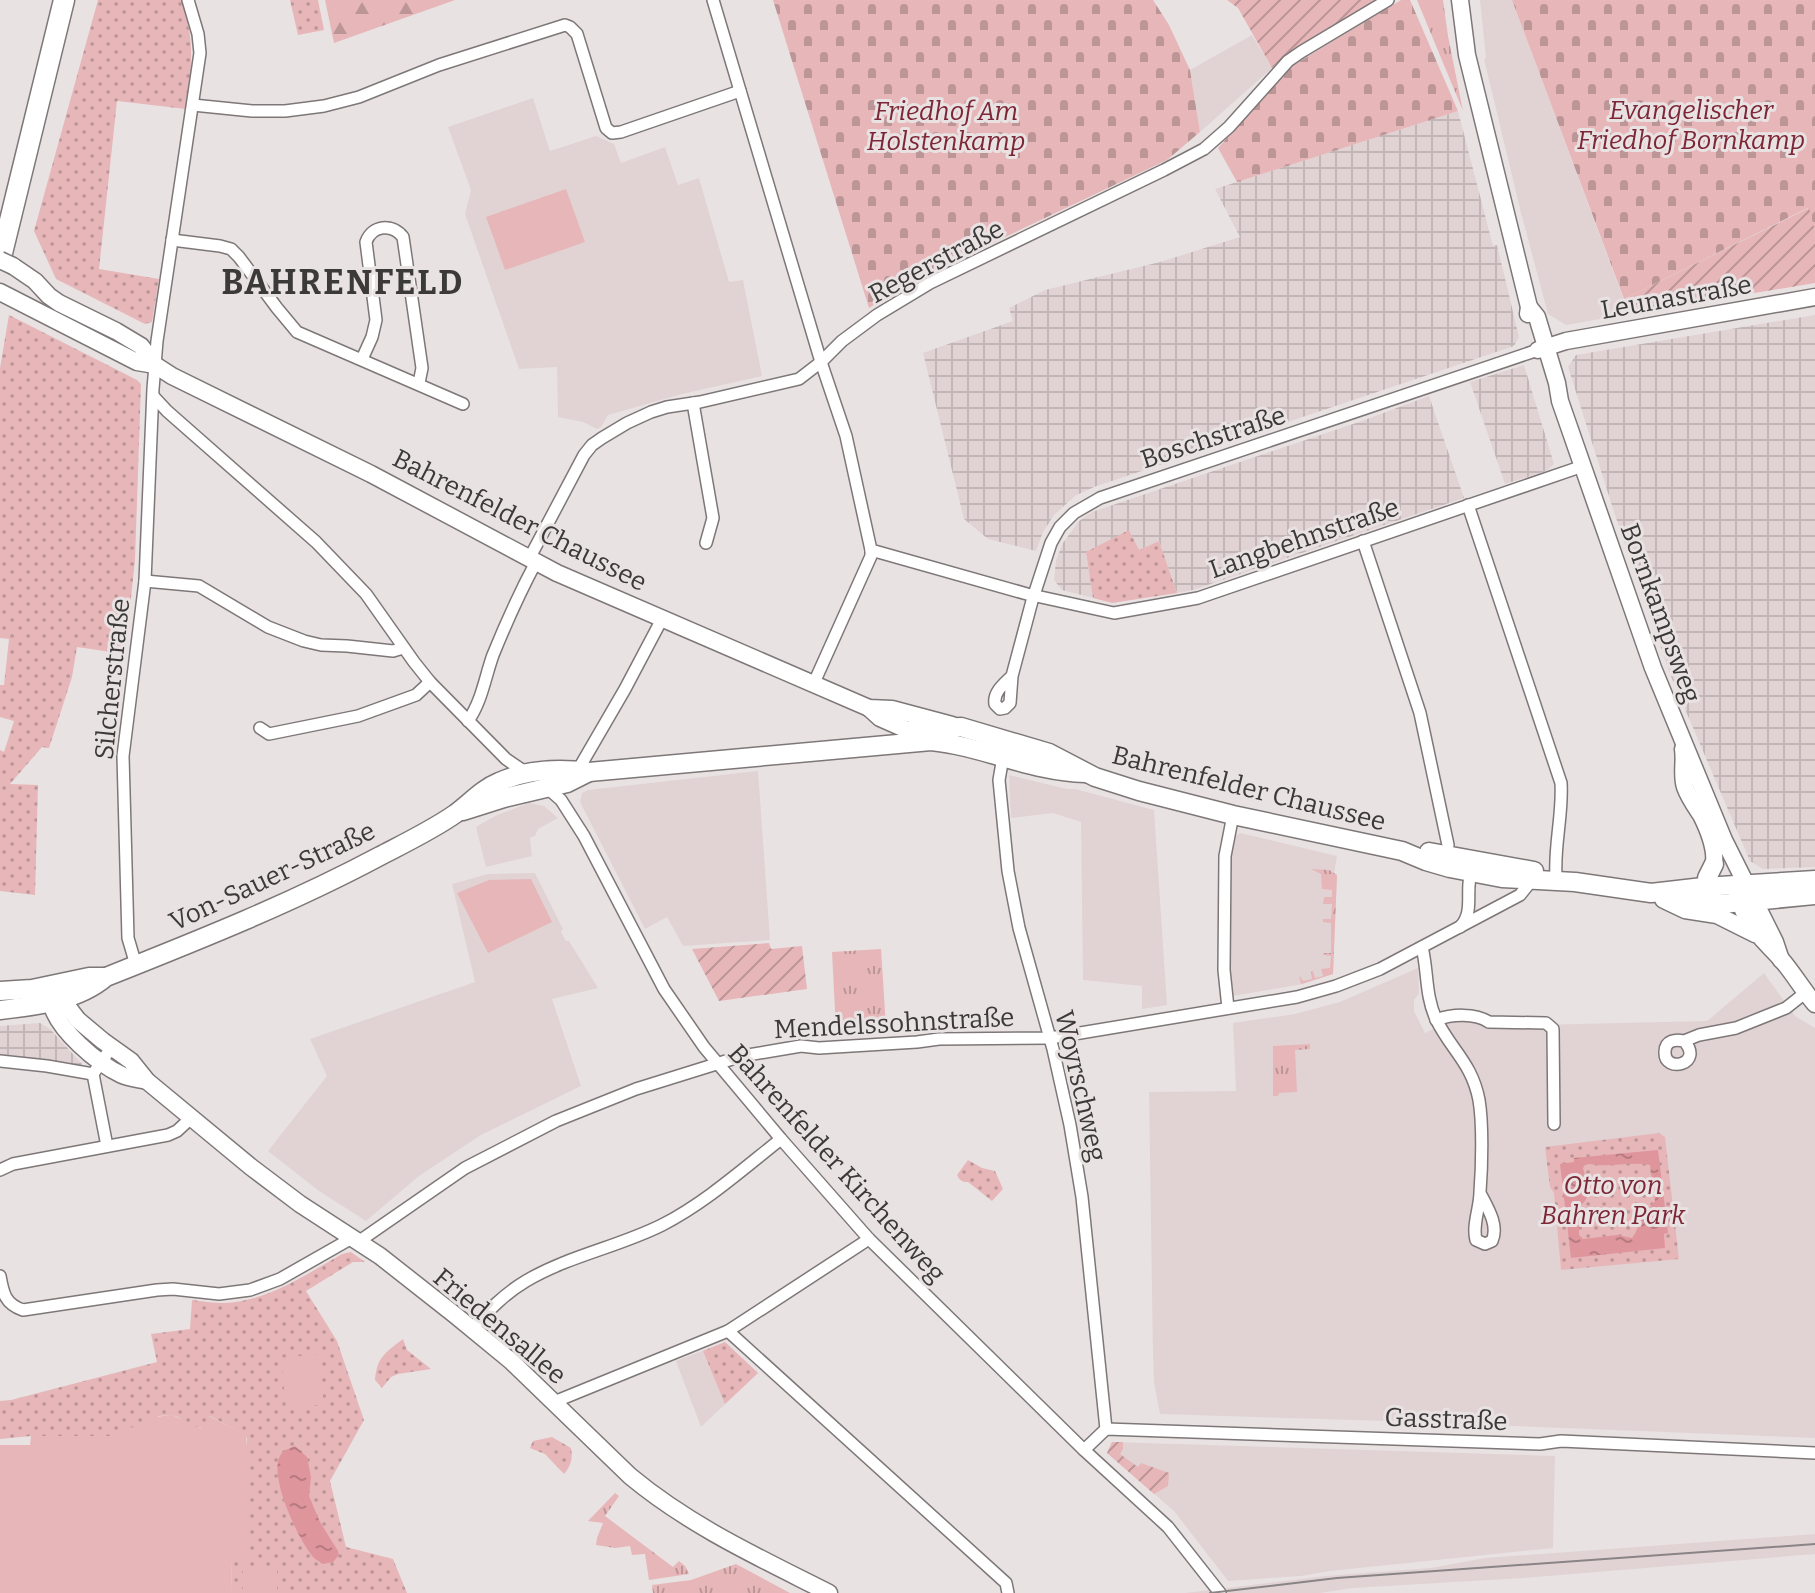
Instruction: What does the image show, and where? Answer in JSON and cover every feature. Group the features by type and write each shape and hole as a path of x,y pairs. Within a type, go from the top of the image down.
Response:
{"highway":[{"path":"0,199 51,0"},
{"path":"5,260 16,188 64,0"}],"main road":[{"name":"Bornkampsweg","path":"1460,0 1467,55 1529,307 1537,317 1540,350 1557,383 1560,401 1653,668 1744,893"},
{"name":"Bahrenfelder Chaussee","path":"5,260 59,303 141,346 155,365"},
{"name":"Bahrenfelder Chaussee","path":"3,294 137,362 155,365 200,391 371,474 591,589 869,708 896,710 1049,753 1085,773"},
{"name":"Leunastraße","path":"1540,350 1566,341 1815,297"},
{"name":"Bahrenfelder Chaussee","path":"869,708 880,718 931,741 1057,771 1085,773 1139,791 1233,815 1402,851 1429,852 1487,862 1523,874 1656,895 1672,901 1712,904 1744,893"},
{"name":"Bahrenfelder Chaussee","path":"836,749 882,734 961,727"},
{"path":"1681,734 1686,789 1713,847 1706,877"},
{"name":"Von-Sauer-Straße","path":"457,813 497,782 526,772 931,741"},
{"name":"Von-Sauer-Straße","path":"55,995 94,987 106,977 316,889 457,813 567,783 578,770"},
{"path":"504,798 526,772"},
{"path":"1696,774 1700,815"},
{"name":"Bahrenfelder Chaussee","path":"1402,851 1426,861 1470,872 1556,876 1575,882"},
{"name":"Bahrenfelder Chaussee","path":"1656,895 1706,877 1744,893"},
{"path":"1744,893 1815,880"},
{"path":"1744,893 1815,895"},
{"path":"1744,893 1745,916 1756,934 1810,998"},
{"path":"1744,893 1775,942 1781,960"},
{"path":"1656,895 1685,910 1717,915 1756,934"},
{"path":"0,998 10,990 55,995"},
{"path":"0,1010 55,995"},
{"name":"Friedensallee","path":"55,995 78,1020 136,1066 147,1081 191,1118 300,1204 380,1256 511,1361 650,1492 723,1540 829,1593"},
{"name":"Friedensallee","path":"55,995 58,1019 97,1068 147,1081"}],"street":[{"name":"Silcherstraße","path":"136,965 128,938 123,756 145,581 151,409 157,341 200,53 188,0"},
{"path":"713,0 846,436 871,550 813,685"},
{"name":"Regerstraße","path":"468,721 476,710 492,659 533,560 592,445 651,412 799,379 842,341 920,289 1204,149 1229,127 1288,61 1388,0"},
{"path":"193,105 252,111 324,106 359,97 451,61 565,25 577,34 606,128 612,133 740,91"},
{"path":"362,359 376,320 366,242 371,232 388,228 403,237 422,368 419,383"},
{"path":"172,240 231,249 297,332 463,404"},
{"name":"Boschstraße","path":"1012,676 1051,543 1060,527 1074,513 1097,499 1540,350"},
{"path":"154,397 316,542 366,594 430,682 506,759 546,787"},
{"path":"693,403 713,518 706,543"},
{"name":"Langbehnstraße","path":"871,550 954,575 1114,613 1181,602 1237,585 1583,466"},
{"path":"1468,505 1561,783 1556,876"},
{"path":"1363,541 1420,713 1448,845 1447,855"},
{"path":"145,581 199,586 268,627 304,641 393,651 403,648"},
{"path":"578,770 662,619"},
{"path":"260,728 269,734 358,716 416,695 430,682"},
{"name":"Woyrschweg","path":"1003,757 999,780 1011,891 1070,1125 1082,1197 1106,1429"},
{"name":"Bahrenfelder Kirchenweg","path":"546,787 561,800 584,836 664,989 718,1064 869,1239 1084,1450 1168,1527 1220,1593"},
{"path":"1228,1008 1224,970 1225,856 1233,815"},
{"path":"1460,928 1468,917 1470,872 1487,862"},
{"name":"Mendelssohnstraße","path":"0,1276 4,1296 23,1310 157,1290 228,1294 264,1286 355,1240 465,1168 513,1142 613,1097 758,1052 801,1046 819,1048 939,1039 1050,1038 1297,997 1380,969 1460,928 1525,891 1523,874"},
{"path":"1422,947 1428,997 1436,1020 1467,1064 1476,1087 1480,1107 1480,1193"},
{"path":"1684,1041 1736,1028 1810,998"},
{"path":"1436,1020 1469,1016 1486,1018 1489,1022 1546,1023 1553,1029 1554,1124"},
{"path":"107,1146 97,1068 111,1048"},
{"path":"0,1061 97,1068"},
{"path":"0,1170 13,1164 173,1133 191,1118"},
{"path":"471,1330 497,1303 525,1282 671,1220 781,1139"},
{"path":"554,1402 728,1331 869,1239"},
{"path":"728,1331 1006,1583 1008,1593"},
{"path":"1084,1450 1106,1429"},
{"name":"Gasstraße","path":"1106,1429 1540,1444 1561,1441 1815,1453"}],"shaded area":[{"path":"1480,0 1512,0 1629,314 1566,325 1548,314 1484,59"},
{"path":"1252,35 1272,68 1200,132 1190,70"},
{"path":"533,98 550,151 596,136 614,144 621,163 665,147 678,185 699,178 729,282 743,280 762,376 608,415 597,429 583,422 558,417 557,367 519,369 465,214 471,190 448,127"},
{"path":"1458,111 1493,246 1497,245 1519,337 1514,346 1094,487 1075,496 1054,515 1036,551 988,539 964,519 923,353 1013,321 1009,308 1045,290 1160,262 1240,237 1215,189"},
{"path":"1815,315 1815,867 1763,869 1750,861 1670,674 1568,367 1576,355"},
{"path":"1524,365 1554,464 1546,471 1505,484 1470,382"},
{"path":"1429,396 1464,498 1193,590 1177,593 1159,541 1139,550 1086,552 1093,598 1062,590 1054,580 1056,560 1063,543 1079,521 1092,512"},
{"path":"758,771 770,940 683,946 667,917 645,929 580,802 582,793"},
{"path":"1009,775 1154,810 1167,1005 1142,1009 1142,986 1083,980 1081,822 1053,813 1011,818"},
{"path":"529,803 544,806 558,818 538,829 535,836 530,838 532,856 486,867 476,827"},
{"path":"1240,833 1337,856 1333,974 1303,984 1233,996 1231,849 1233,838"},
{"path":"535,873 563,929 561,932 598,988 552,999 581,1086 481,1135 419,1176 366,1221 319,1191 268,1151 327,1076 310,1039 475,982 452,884 488,874"},
{"path":"1418,968 1419,994 1414,1000 1414,1011 1425,1033 1453,1020 1486,1022 1493,1026 1707,1021 1764,973 1795,1016 1815,1028 1815,1438 1160,1414 1153,1356 1149,1092 1236,1091 1233,1023 1295,1014 1340,1002"},
{"path":"40,1023 50,1029 82,1064 80,1068 0,1057 0,1026"},
{"path":"725,1342 758,1373 701,1427 676,1361"},
{"path":"1112,1442 1555,1456 1553,1548 1228,1581 1174,1511 1107,1453"},
{"path":"1815,1534 1815,1554 1320,1593 1185,1593 1325,1576 1431,1568 1485,1558"}],"green space":[{"path":"98,0 182,0 191,42 186,109 117,101 99,269 159,279 152,322 145,324 56,279 34,231"},
{"path":"290,0 318,0 324,30 298,35"},
{"path":"325,0 455,0 334,43"},
{"name":"Friedhof Am Holstenkamp","path":"773,0 1153,0 1169,25 1190,70 1200,132 1167,160 940,268 869,308"},
{"path":"1227,0 1379,0 1272,68 1238,8"},
{"path":"1401,0 1410,0 1458,111 1237,182 1218,148 1292,66"},
{"path":"1417,0 1443,0 1463,111"},
{"name":"Evangelischer Friedhof Bornkamp","path":"1512,0 1815,0 1815,231 1808,208 1624,299"},
{"path":"566,189 585,242 505,270 486,217"},
{"path":"1809,208 1815,231 1815,283 1629,314 1624,299"},
{"path":"9,315 141,384 135,560 125,654 77,647 72,677 49,748 42,747 10,784 38,785 35,895 0,891 0,750 4,752 14,721 0,717 0,685 4,685 9,639 0,638 0,368"},
{"path":"1129,530 1139,550 1159,541 1177,593 1112,603 1093,598 1086,552"},
{"path":"1311,869 1329,870 1337,875 1333,974 1301,984 1299,975 1303,981 1312,979 1311,972 1315,978 1323,976 1321,969 1330,968 1331,956 1323,953 1331,953 1331,923 1323,922 1323,919 1331,919 1332,904 1323,904 1324,897 1332,897 1332,890 1322,889 1321,874"},
{"path":"531,879 552,922 488,953 457,893 489,880"},
{"path":"769,943 771,949 802,946 807,989 719,1001 692,949"},
{"path":"881,949 886,1027 836,1030 832,952"},
{"path":"1310,1044 1310,1049 1295,1050 1297,1092 1273,1096 1273,1046"},
{"name":"Otto von Bahren Park","path":"1659,1133 1665,1137 1679,1259 1561,1270 1554,1193 1550,1187 1545,1147"},
{"path":"968,1160 995,1171 1003,1189 992,1201 958,1177"},
{"path":"351,1252 365,1262 353,1262 306,1291 337,1341 364,1420 330,1481 346,1547 393,1559 407,1593 232,1593 231,1559 247,1439 210,1416 203,1428 189,1426 170,1415 159,1416 146,1428 122,1436 0,1439 0,1401 157,1362 151,1334 190,1329 192,1300 224,1303 256,1297 286,1286"},
{"path":"403,1339 407,1350 431,1369 398,1374 382,1388 375,1380 380,1361"},
{"path":"725,1342 758,1373 725,1404 703,1351"},
{"path":"318,1354 324,1404 286,1409 281,1358"},
{"path":"170,1415 202,1428 209,1416 246,1435 250,1553 245,1559 231,1559 232,1593 0,1593 0,1445 30,1445 31,1436 121,1436 126,1427 146,1428 153,1419"},
{"path":"552,1437 571,1448 571,1462 564,1474 545,1454 530,1448 533,1441"},
{"path":"1112,1442 1123,1442 1120,1454 1138,1467 1141,1463 1169,1473 1168,1486 1154,1494 1107,1453"},
{"path":"615,1493 619,1496 605,1516 673,1567 679,1561 689,1574 649,1580 645,1554 632,1555 630,1546 615,1548 596,1545 603,1523 588,1521"},
{"path":"736,1564 790,1593 653,1593 652,1585 691,1580"},
{"path":"277,1567 277,1593 243,1593 243,1568"}],"water":[{"path":"1658,1150 1668,1233 1664,1234 1665,1248 1571,1258 1560,1164 1574,1162 1574,1158","holes":["1585,1165 1650,1165 1655,1201 1632,1238 1617,1235 1583,1239 1579,1235 1579,1207 1588,1193 1583,1168"]},
{"path":"295,1446 307,1457 311,1477 309,1496 338,1551 339,1555 333,1562 323,1564 307,1549 280,1488 278,1461 283,1452"}],"tram line":[{"path":"1210,1593 1337,1578 1815,1544"}],"district":[{"name":"BAHRENFELD","path":"343,282"}]}
